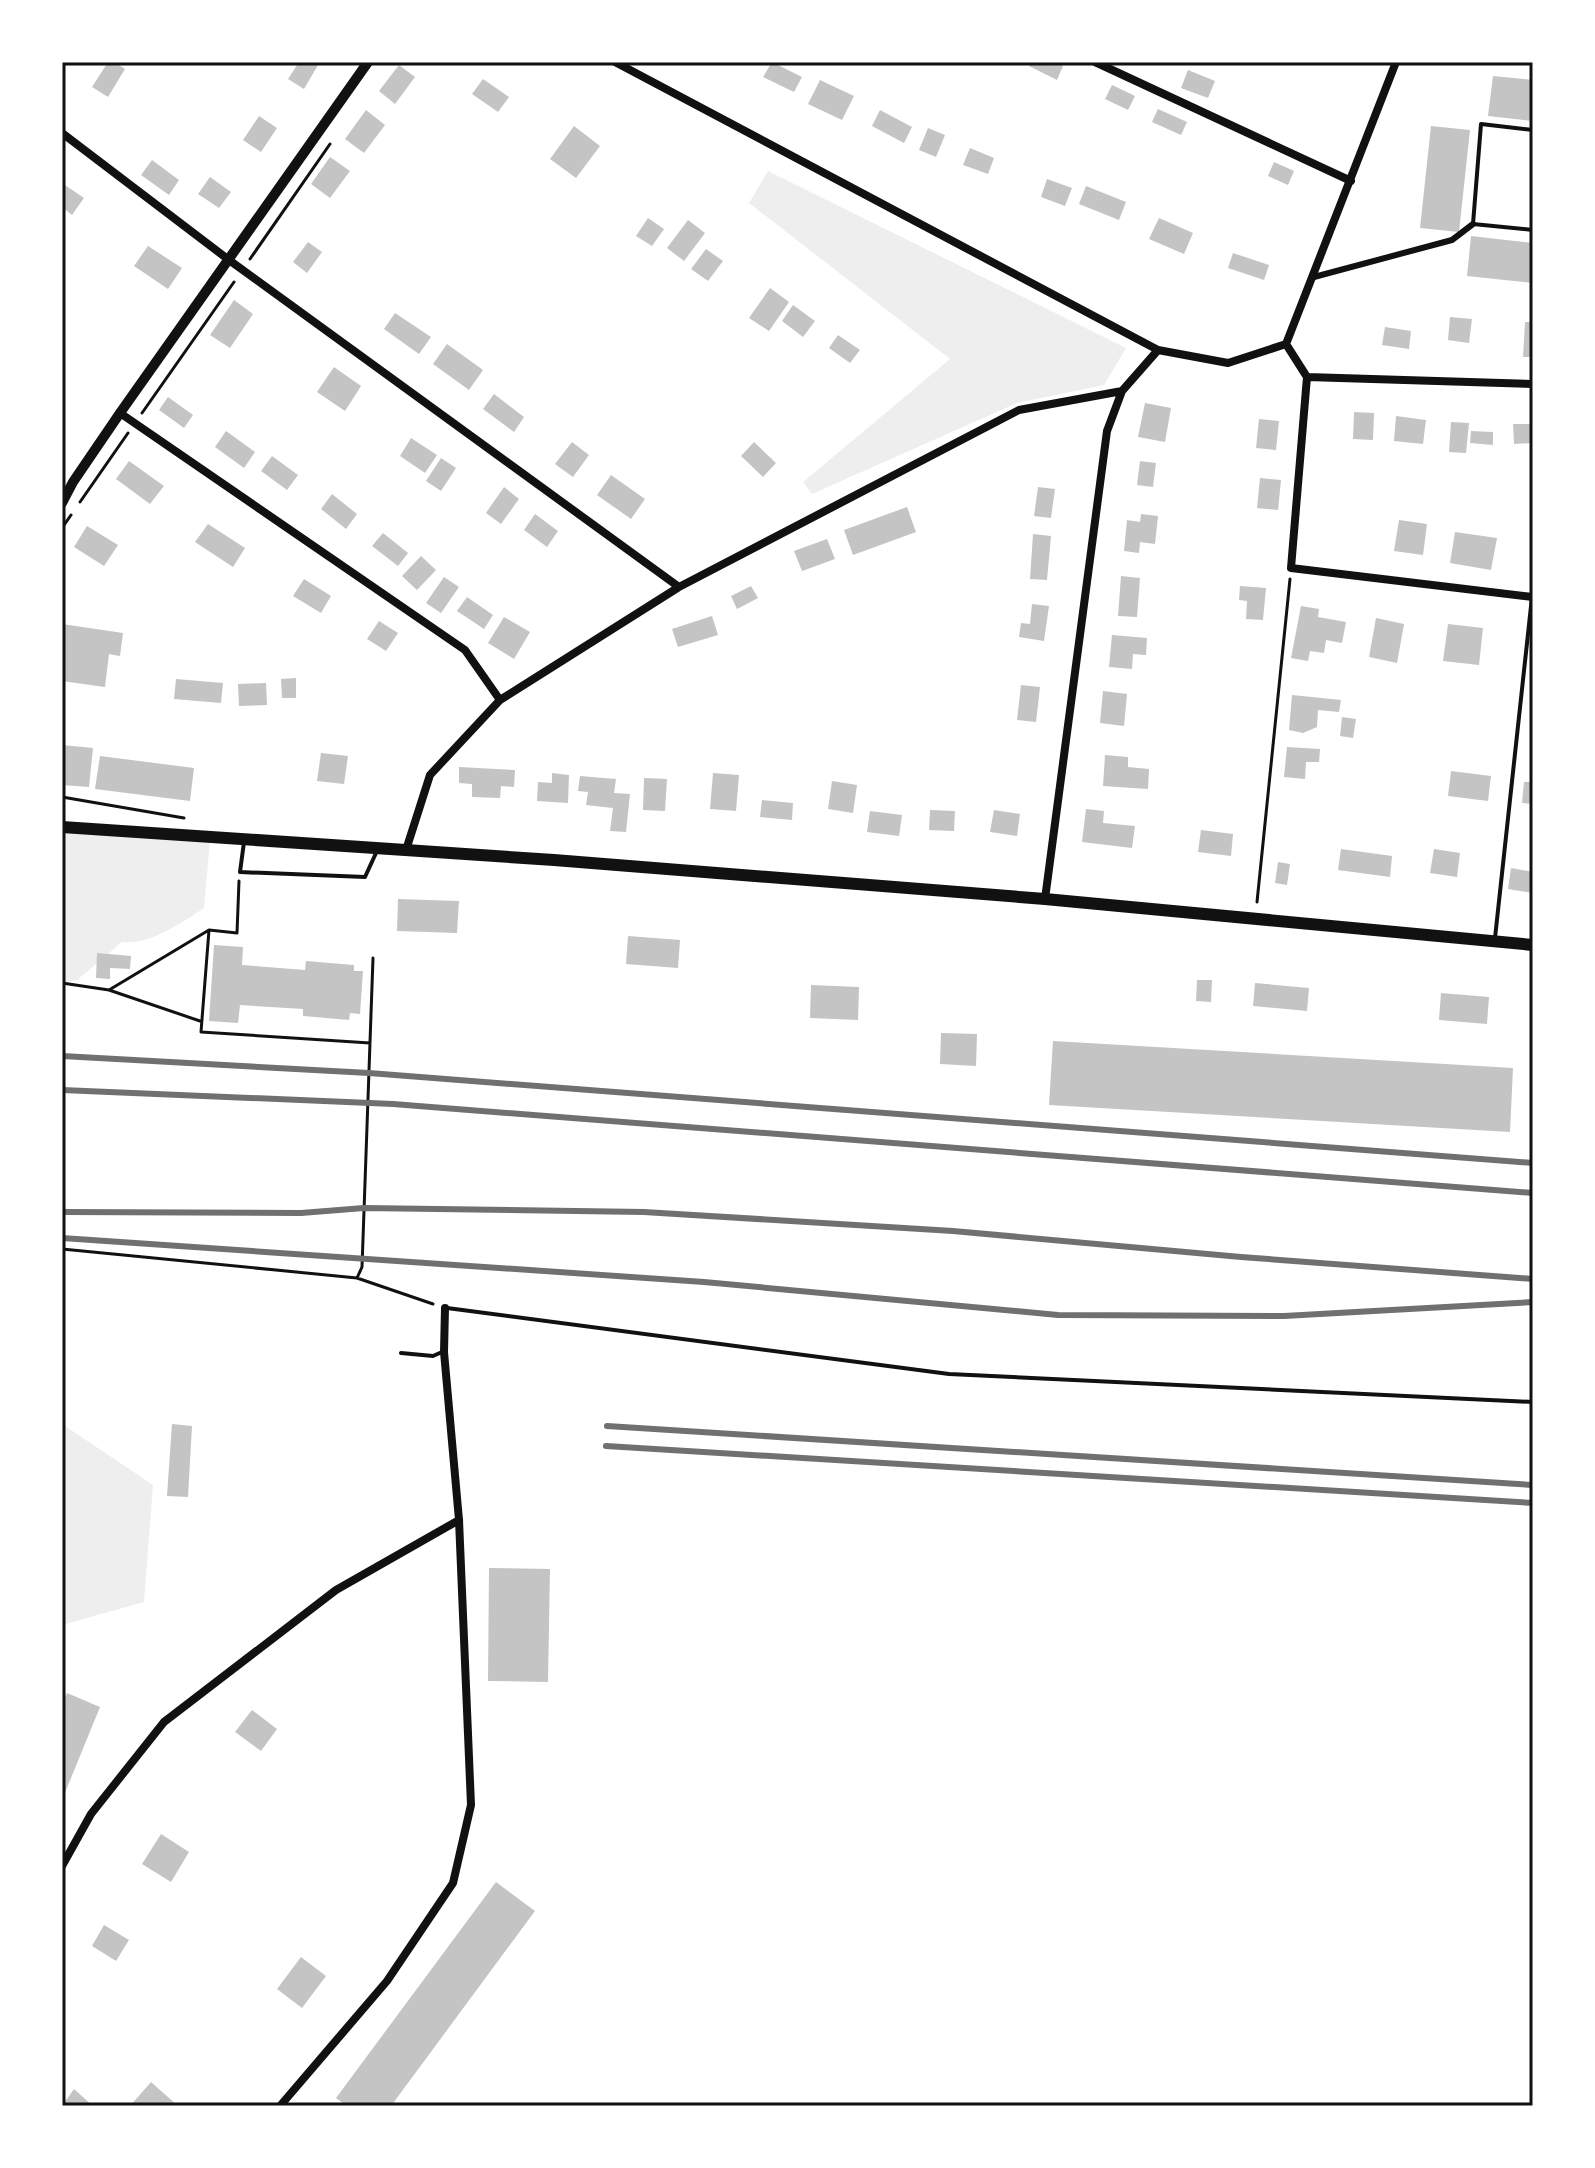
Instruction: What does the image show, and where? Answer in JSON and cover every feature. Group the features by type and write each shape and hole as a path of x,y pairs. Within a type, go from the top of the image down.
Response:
{"main road":[{"path":"62,827 1045,899 1533,945"}],"street":[{"path":"62,503 120,413 368,62"},
{"path":"615,62 1158,350 1228,363 1286,344 1396,62"},
{"path":"1095,62 1351,181"},
{"path":"62,133 242,270 679,587"},
{"path":"1314,277 1452,240 1473,224"},
{"path":"1286,344 1307,377 1291,568 1532,597"},
{"path":"1045,899 1107,431 1122,391 1158,350"},
{"path":"1307,377 1533,384"},
{"path":"406,850 430,775 500,700 679,587 1019,410 1122,391"},
{"path":"120,413 465,650 500,700"},
{"path":"280,2106 387,1981 453,1883 471,1805 459,1520 444,1352 445,1308"},
{"path":"62,1866 91,1814 164,1722 336,1590 459,1520"}],"lane":[{"path":"1533,130 1481,124 1473,224 1533,230"},
{"path":"1495,940 1532,597"},
{"path":"244,839 240,872 365,877 378,848"},
{"path":"445,1308 949,1374 1533,1402"},
{"path":"401,1353 433,1356 444,1352"}],"path":[{"path":"80,502 333,140"},
{"path":"62,528 71,515"},
{"path":"1256,917 1291,568"},
{"path":"109,990 209,930 237,933 240,872"},
{"path":"209,930 201,1032 370,1043"},
{"path":"357,1278 362,1267 373,958"},
{"path":"62,983 109,990 201,1021"},
{"path":"62,1249 357,1278 445,1308"}],"shaded area":[{"path":"768,171 1126,348 1104,385 1017,403 812,494 803,482 950,359 749,203"},
{"path":"62,832 210,840 204,908 154,937 122,942 77,980 62,983"},
{"path":"62,1424 153,1485 144,1602 62,1625"}],"building":[{"path":"108,62 125,69 108,97 92,87"},
{"path":"299,62 318,65 304,89 288,79"},
{"path":"772,62 802,77 794,92 763,77"},
{"path":"1031,62 1056,62 1063,66 1057,80 1029,66"},
{"path":"399,65 415,77 395,104 379,91"},
{"path":"1188,70 1215,81 1208,98 1181,88"},
{"path":"1493,76 1533,80 1533,121 1488,116"},
{"path":"483,79 509,97 498,112 472,94"},
{"path":"820,80 854,96 842,120 808,104"},
{"path":"1112,85 1135,96 1128,110 1105,99"},
{"path":"1158,109 1187,122 1181,135 1152,122"},
{"path":"366,110 385,125 364,153 345,139"},
{"path":"880,110 912,127 904,143 872,126"},
{"path":"259,116 277,128 261,152 243,140"},
{"path":"574,126 600,146 576,178 550,159"},
{"path":"1431,126 1470,130 1459,232 1420,228"},
{"path":"928,128 945,135 936,157 919,150"},
{"path":"970,148 994,158 988,174 963,165"},
{"path":"330,157 350,171 330,198 311,184"},
{"path":"152,160 179,180 169,195 141,175"},
{"path":"1274,162 1294,171 1288,185 1268,176"},
{"path":"210,177 231,192 219,208 198,194"},
{"path":"1047,179 1072,188 1065,206 1041,197"},
{"path":"62,183 84,198 72,215 62,207"},
{"path":"1086,186 1126,202 1119,220 1079,204"},
{"path":"648,218 664,229 652,246 636,236"},
{"path":"1159,218 1193,233 1184,254 1149,239"},
{"path":"688,220 705,233 684,261 667,248"},
{"path":"1471,236 1533,243 1533,283 1467,276"},
{"path":"308,242 322,252 307,273 293,262"},
{"path":"148,246 182,268 168,289 134,266"},
{"path":"706,249 723,261 708,281 691,269"},
{"path":"1233,253 1269,265 1264,280 1228,268"},
{"path":"770,288 789,302 769,331 749,318"},
{"path":"234,300 253,314 230,348 210,335"},
{"path":"793,305 815,321 803,337 782,321"},
{"path":"395,313 431,337 419,354 384,329"},
{"path":"1450,317 1472,319 1469,343 1448,340"},
{"path":"1525,322 1533,322 1533,357 1523,357"},
{"path":"1385,327 1411,331 1409,349 1382,345"},
{"path":"838,335 860,350 850,363 829,348"},
{"path":"447,344 483,370 469,390 433,364"},
{"path":"334,367 361,386 345,411 317,392"},
{"path":"494,394 524,417 514,432 483,409"},
{"path":"168,397 193,415 184,428 159,410"},
{"path":"1145,403 1171,408 1165,442 1138,437"},
{"path":"1354,412 1374,413 1373,440 1353,439"},
{"path":"1396,416 1426,420 1423,444 1394,441"},
{"path":"1259,419 1279,421 1276,450 1256,448"},
{"path":"1451,422 1469,423 1466,453 1449,452"},
{"path":"1513,424 1533,424 1533,443 1514,444"},
{"path":"226,431 255,452 244,468 215,447"},
{"path":"1471,431 1493,432 1493,445 1470,443"},
{"path":"411,438 437,455 425,473 400,456"},
{"path":"572,442 589,455 573,477 555,464"},
{"path":"754,442 776,463 763,477 741,456"},
{"path":"272,456 298,475 287,490 261,471"},
{"path":"441,458 456,468 441,491 426,481"},
{"path":"129,461 164,486 150,504 116,479"},
{"path":"1140,461 1156,463 1153,487 1137,485"},
{"path":"611,475 645,499 631,519 597,495"},
{"path":"1260,478 1281,480 1278,510 1257,508"},
{"path":"504,487 519,499 501,524 486,513"},
{"path":"1038,487 1055,489 1051,518 1034,516"},
{"path":"332,494 357,514 346,529 321,509"},
{"path":"907,507 916,532 853,555 844,530"},
{"path":"535,514 558,531 547,547 524,530"},
{"path":"1141,514 1158,516 1155,544 1140,542 1139,553 1124,551 1127,520 1140,522"},
{"path":"1399,520 1427,524 1423,555 1394,551"},
{"path":"208,524 245,548 233,567 195,542"},
{"path":"87,526 118,545 104,566 74,547"},
{"path":"1455,532 1497,538 1491,570 1450,563"},
{"path":"383,533 408,553 398,566 372,546"},
{"path":"1033,534 1051,536 1047,580 1030,579"},
{"path":"827,539 835,559 802,571 794,551"},
{"path":"421,556 436,570 417,590 402,576"},
{"path":"1121,576 1140,578 1137,617 1118,616"},
{"path":"444,577 459,587 441,613 426,603"},
{"path":"304,579 331,596 321,613 293,596"},
{"path":"751,586 758,598 737,609 731,596"},
{"path":"1240,586 1266,588 1263,620 1246,619 1247,601 1239,600"},
{"path":"467,597 493,615 484,629 457,611"},
{"path":"1032,604 1049,606 1044,641 1019,637 1021,623 1030,624"},
{"path":"1301,606 1319,609 1318,617 1346,622 1342,643 1326,640 1324,653 1310,651 1308,661 1291,658"},
{"path":"712,616 718,635 678,647 672,629"},
{"path":"504,617 530,632 514,659 488,643"},
{"path":"1376,618 1404,624 1397,663 1369,657"},
{"path":"379,621 398,633 386,651 367,639"},
{"path":"62,624 123,633 120,656 109,654 105,687 62,681"},
{"path":"1448,624 1483,628 1479,665 1443,661"},
{"path":"1112,635 1147,638 1146,655 1133,654 1132,669 1109,667"},
{"path":"296,678 296,698 282,698 281,679"},
{"path":"176,679 223,683 221,703 174,699"},
{"path":"266,683 267,705 239,706 238,684"},
{"path":"1021,685 1040,687 1036,722 1017,720"},
{"path":"1103,691 1127,694 1124,726 1100,723"},
{"path":"1292,695 1341,700 1339,712 1318,710 1317,727 1303,733 1289,730"},
{"path":"1342,717 1356,719 1353,738 1340,736"},
{"path":"62,745 93,748 89,787 62,785"},
{"path":"1287,747 1320,749 1319,762 1306,762 1305,779 1284,777"},
{"path":"321,753 348,756 344,784 317,781"},
{"path":"1105,755 1128,757 1128,767 1149,769 1148,789 1103,786"},
{"path":"100,756 194,768 190,801 95,789"},
{"path":"459,767 515,770 514,787 501,786 500,798 472,797 472,784 459,783"},
{"path":"1451,771 1491,776 1488,801 1448,796"},
{"path":"552,773 569,775 568,803 537,801 538,782 552,783"},
{"path":"713,773 739,775 736,811 710,809"},
{"path":"580,776 616,779 614,793 630,794 626,832 610,831 613,808 586,805 588,792 578,791"},
{"path":"644,778 667,779 665,811 643,810"},
{"path":"832,781 857,785 853,813 828,809"},
{"path":"1524,782 1533,782 1533,804 1522,803"},
{"path":"762,800 793,803 792,820 760,817"},
{"path":"1086,809 1104,811 1103,823 1135,826 1132,848 1082,842"},
{"path":"930,810 955,811 954,831 929,830"},
{"path":"994,810 1020,814 1017,836 990,832"},
{"path":"870,811 902,815 899,836 867,832"},
{"path":"1201,830 1233,834 1231,856 1198,852"},
{"path":"1341,849 1392,856 1390,877 1338,870"},
{"path":"1434,849 1460,853 1457,877 1430,873"},
{"path":"1278,862 1290,864 1287,885 1275,883"},
{"path":"1511,868 1533,872 1533,893 1508,889"},
{"path":"398,899 459,901 457,933 397,931"},
{"path":"628,936 680,940 678,968 626,964"},
{"path":"214,945 243,947 242,965 305,970 306,961 354,965 354,971 363,971 360,1014 350,1013 349,1020 303,1016 303,1009 240,1005 238,1023 209,1021"},
{"path":"97,953 131,956 130,969 110,968 110,979 96,978"},
{"path":"1197,980 1212,980 1211,1002 1196,1001"},
{"path":"1255,983 1309,988 1307,1011 1253,1006"},
{"path":"811,985 859,987 858,1020 810,1018"},
{"path":"1441,993 1489,997 1487,1024 1439,1020"},
{"path":"941,1033 977,1034 976,1066 940,1064"},
{"path":"1053,1041 1513,1068 1510,1132 1049,1105"},
{"path":"172,1424 192,1426 188,1497 167,1496"},
{"path":"489,1568 550,1569 548,1682 488,1681"},
{"path":"67,1693 100,1707 62,1800 62,1705"},
{"path":"252,1710 277,1729 261,1751 235,1732"},
{"path":"161,1834 189,1852 171,1882 142,1864"},
{"path":"496,1882 535,1911 391,2106 347,2106 336,2098"},
{"path":"104,1925 129,1940 116,1961 92,1946"},
{"path":"301,1957 326,1976 302,2008 277,1989"},
{"path":"151,2082 178,2106 130,2106"},
{"path":"74,2089 93,2106 62,2106"}],"railway":[{"path":"62,1056 369,1073 1533,1163"},
{"path":"62,1090 393,1104 1533,1193"},
{"path":"62,1212 301,1213 364,1208 644,1212 953,1231 1533,1279"},
{"path":"62,1238 704,1282 1058,1315 1284,1316 1533,1302"},
{"path":"607,1426 1533,1485"},
{"path":"606,1446 1533,1503"}]}
